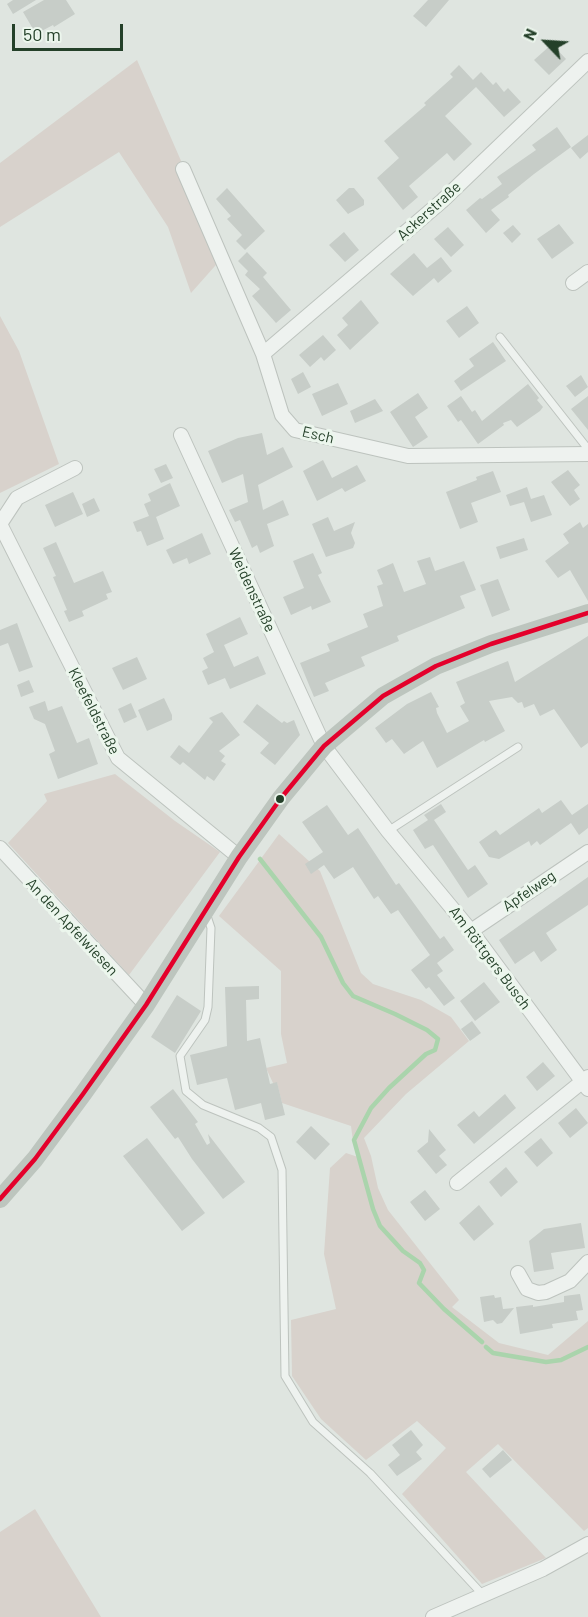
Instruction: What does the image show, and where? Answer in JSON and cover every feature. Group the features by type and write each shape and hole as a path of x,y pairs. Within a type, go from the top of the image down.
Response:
{"street":[{"name":"Ackerstraße","path":"263,354 442,201 588,61"},
{"name":"Esch","path":"183,169 263,354 282,415 295,430 408,456 588,454"},
{"path":"573,283 588,272"},
{"name":"Weidenstraße","path":"181,435 324,746"},
{"path":"0,524 17,498 75,468"},
{"name":"Kleefeldstraße","path":"0,524 118,758 239,857"},
{"path":"0,1199 55,1131 146,1005 239,857 280,798 324,746 383,696 436,666 491,644 588,613"},
{"name":"Am Röttgers Busch","path":"324,746 388,831 471,931 586,1082"},
{"name":"An den Apfelwiesen","path":"0,848 146,1005"},
{"name":"Apfelweg","path":"471,931 588,852"},
{"path":"457,1184 586,1082"},
{"path":"518,1273 527,1288 538,1293 546,1292 570,1281 588,1262"},
{"path":"433,1617 543,1569 588,1544"}],"lane":[{"path":"500,337 588,449"},
{"path":"388,831 518,747"},
{"path":"206,911 211,928 208,1007 205,1020 180,1056 186,1091 203,1105 259,1128 271,1137 282,1170 285,1376 313,1422 370,1473 483,1595"}],"shaded area":[{"path":"137,60 223,257 191,293 168,227 119,152 0,227 0,163"},
{"path":"0,316 19,351 59,464 0,493"},
{"path":"115,774 175,821 220,852 129,975 8,843 47,801 44,794"},
{"path":"279,834 320,871 361,973 373,984 421,1000 451,1017 469,1041 406,1094 364,1138 371,1156 378,1188 388,1210 459,1300 452,1307 499,1343 548,1355 588,1321 588,1528 584,1531 498,1444 466,1472 546,1558 482,1584 402,1494 446,1448 417,1421 366,1460 321,1419 292,1376 291,1320 336,1309 324,1254 330,1168 346,1153 358,1157 351,1126 282,1103 277,1083 273,1083 266,1068 287,1063 281,1034 281,971 219,916"},
{"path":"35,1509 101,1617 0,1617 0,1532"}],"building":[{"path":"13,0 36,0 13,14 7,4"},
{"path":"44,0 66,0 75,14 54,27 53,25 36,34 23,12"},
{"path":"428,0 449,0 426,27 413,16"},
{"path":"552,44 566,59 549,75 534,60"},
{"path":"459,65 473,80 481,72 493,85 496,82 504,92 508,88 521,102 504,117 476,87 445,116 472,144 454,161 447,153 409,186 418,197 403,210 377,178 399,158 384,141 426,105 424,103 453,77 450,74"},
{"path":"557,127 571,147 491,210 500,220 486,233 466,210 502,184 497,177 536,150 532,145"},
{"path":"588,135 588,152 580,159 571,148"},
{"path":"227,188 265,231 245,250 236,241 242,235 227,219 231,216 216,199"},
{"path":"349,188 354,188 364,200 364,205 348,214 336,200"},
{"path":"559,224 574,243 552,259 537,239"},
{"path":"513,225 521,234 512,243 503,233"},
{"path":"448,227 464,245 451,257 434,239"},
{"path":"344,232 359,250 345,262 329,245"},
{"path":"247,252 267,273 263,277 291,310 276,323 252,296 260,289 245,275 248,271 238,261"},
{"path":"414,253 427,268 441,257 452,271 438,283 434,278 413,296 390,274"},
{"path":"361,300 379,323 350,350 337,335 348,325 342,318"},
{"path":"467,306 479,323 459,338 446,321"},
{"path":"323,335 336,350 324,361 321,357 310,367 299,355"},
{"path":"493,342 506,361 461,391 454,381 474,366 469,359"},
{"path":"303,372 311,387 298,394 291,379"},
{"path":"581,375 588,387 575,397 566,386"},
{"path":"338,383 348,404 322,416 312,394"},
{"path":"528,384 543,407 540,411 517,427 511,420 503,423 504,425 478,444 461,420 458,422 447,406 461,396 472,412 475,410 482,421"},
{"path":"418,393 428,408 415,417 428,437 413,447 390,412"},
{"path":"588,396 588,430 571,409"},
{"path":"375,399 383,411 355,423 350,411"},
{"path":"262,433 267,455 283,447 293,467 258,485 263,510 283,500 289,515 267,524 274,546 260,553 257,545 252,548 240,520 235,522 229,510 248,502 243,474 222,483 208,451 238,438"},
{"path":"323,460 332,478 357,465 366,481 345,492 342,488 317,501 303,471"},
{"path":"166,464 173,478 161,483 154,469"},
{"path":"568,470 580,485 574,490 580,499 570,506 551,482"},
{"path":"493,471 501,492 471,503 478,522 460,529 446,492"},
{"path":"170,483 180,506 156,517 164,539 147,546 141,531 137,532 133,522 149,516 144,504 151,501 148,494"},
{"path":"527,487 531,499 544,495 552,515 531,522 524,502 510,506 506,495"},
{"path":"73,492 83,514 55,527 45,505"},
{"path":"94,498 100,511 87,517 82,504"},
{"path":"328,517 334,531 355,522 351,533 355,543 353,548 326,557 312,524"},
{"path":"580,522 583,528 588,524 588,601 570,570 558,578 545,561 569,543 563,534"},
{"path":"202,533 211,554 189,564 187,558 173,564 166,550"},
{"path":"524,538 528,550 500,559 496,547"},
{"path":"56,542 74,583 103,571 112,592 106,594 108,599 82,611 84,616 69,622 64,611 67,610 53,577 56,576 43,548"},
{"path":"313,553 322,573 318,575 331,602 312,610 311,606 291,615 283,597 304,588 293,561"},
{"path":"430,557 435,571 464,561 476,590 460,596 465,608 397,636 399,641 361,657 365,666 325,683 329,691 314,697 300,663 330,651 327,644 368,627 363,614 383,606 377,586 383,584 377,570 393,563 404,592 426,584 417,561"},
{"path":"498,579 510,610 492,617 480,585"},
{"path":"240,617 248,634 224,645 234,667 258,656 266,674 230,689 225,678 208,685 202,671 208,668 203,658 214,652 206,634"},
{"path":"17,623 33,667 19,672 8,643 0,646 0,630"},
{"path":"588,636 588,743 581,748 554,709 540,716 534,704 524,708 522,702 518,703 512,697 489,701 505,731 485,742 484,740 437,768 423,741 404,754 392,739 386,743 375,728 407,704 431,692 439,707 436,708 437,713 447,733 469,721 460,706 465,703 456,682 508,661 515,682"},
{"path":"137,657 147,679 123,690 112,668"},
{"path":"29,680 34,692 21,697 17,685"},
{"path":"164,698 172,720 147,731 138,710"},
{"path":"45,701 48,711 62,706 77,743 89,738 98,764 58,779 49,754 55,751 45,724 34,719 29,707"},
{"path":"131,703 137,717 124,723 118,709"},
{"path":"257,704 282,723 294,720 300,735 275,765 260,753 269,743 243,722"},
{"path":"222,712 240,735 219,751 225,756 221,761 226,764 214,781 207,776 205,780 183,762 180,765 170,757 179,745 189,753 213,722 209,718"},
{"path":"561,800 572,815 588,804 588,828 579,835 571,823 540,845 537,841 531,846 529,841 499,859 489,857 479,842 496,830 500,835 539,808 542,813"},
{"path":"441,804 446,812 434,820 468,870 475,865 488,884 468,898 433,845 425,849 413,830 428,820 424,815"},
{"path":"327,805 348,835 358,828 396,885 399,883 440,939 444,936 454,950 437,963 443,971 437,975 455,998 444,1006 411,970 430,955 398,910 391,914 378,896 374,899 353,867 334,879 324,865 311,874 305,864 323,852 302,822"},
{"path":"588,877 588,905 546,933 557,950 541,962 534,951 515,964 499,940"},
{"path":"484,982 500,1002 475,1021 460,1001"},
{"path":"259,986 259,999 246,1000 247,1041 260,1038 270,1084 277,1082 285,1115 265,1120 261,1103 235,1110 227,1078 197,1085 190,1055 227,1046 225,987"},
{"path":"177,995 201,1011 175,1053 151,1037"},
{"path":"472,1021 481,1033 470,1041 461,1029"},
{"path":"543,1062 555,1076 537,1091 526,1077"},
{"path":"173,1089 198,1122 195,1124 207,1145 210,1143 208,1134 245,1182 223,1199 178,1137 175,1139 150,1107"},
{"path":"505,1094 516,1108 474,1144 457,1125 474,1111 479,1117"},
{"path":"576,1108 588,1123 570,1138 558,1123"},
{"path":"311,1126 330,1144 315,1160 296,1142"},
{"path":"429,1129 446,1150 439,1156 447,1165 436,1174 417,1151 428,1142"},
{"path":"147,1138 205,1213 182,1231 123,1156"},
{"path":"541,1138 553,1153 537,1167 524,1152"},
{"path":"506,1167 518,1182 501,1197 489,1182"},
{"path":"425,1190 440,1209 425,1221 410,1202"},
{"path":"479,1205 494,1224 474,1241 459,1223"},
{"path":"581,1223 585,1248 551,1253 554,1269 534,1272 529,1241 544,1229"},
{"path":"580,1294 583,1310 576,1311 578,1320 552,1324 553,1328 520,1334 516,1307 564,1302 564,1296"},
{"path":"494,1295 495,1298 501,1297 503,1309 514,1308 502,1323 497,1324 493,1320 484,1322 480,1297"},
{"path":"411,1430 423,1445 416,1452 422,1459 397,1476 388,1465 400,1455 392,1445"},
{"path":"503,1450 512,1460 490,1478 482,1469"}],"waterway":[{"path":"260,859 321,937 343,983 353,996 427,1030 438,1039 435,1050 426,1054 371,1108 354,1140 380,1226 403,1251 420,1263 424,1270 419,1283 444,1309 482,1342"},
{"path":"486,1347 493,1353 546,1362 561,1360 588,1347"}],"transit line":[{"path":"0,1199 35,1159 83,1094 146,1005 239,857 281,798 324,746 383,696 436,666 491,644 588,613"}]}
